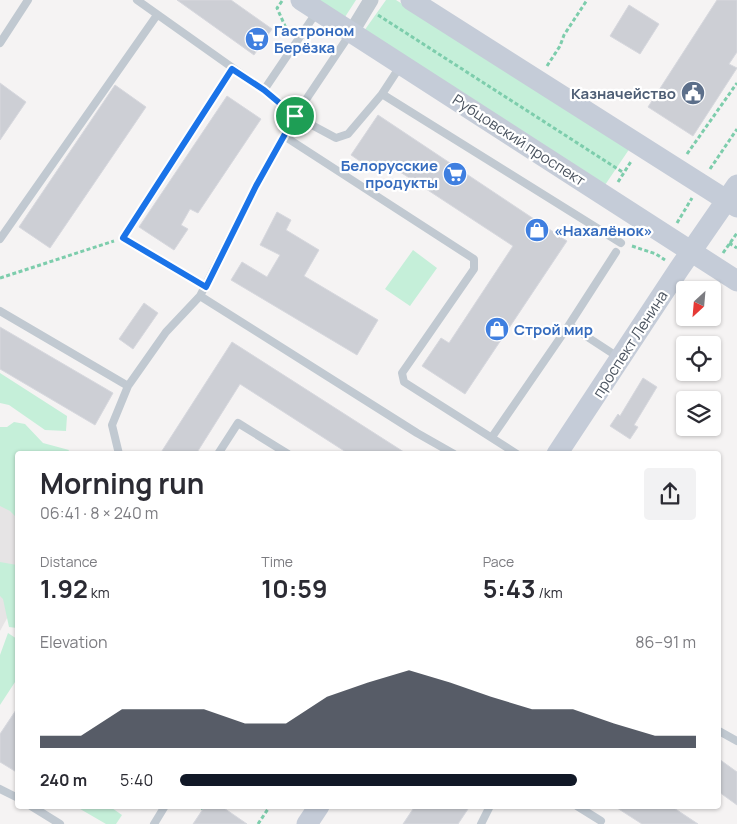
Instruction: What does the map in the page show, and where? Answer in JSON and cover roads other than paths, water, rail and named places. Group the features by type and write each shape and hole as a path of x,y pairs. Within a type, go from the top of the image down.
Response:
{"street":[{"path":"411,0 734,197"},
{"path":"351,33 368,4"},
{"name":"Рубцовский проспект","path":"309,5 737,281"},
{"name":"проспект Ленина","path":"559,451 691,252 734,197"},
{"path":"307,824 317,809"}],"lane":[{"path":"0,43 28,0"},
{"path":"136,0 264,90 295,116 336,138 348,134 382,94 401,65"},
{"path":"264,90 294,46 309,5"},
{"path":"0,238 157,15"},
{"path":"118,451 112,425 128,386 166,332 206,287 256,186 295,116 351,33"},
{"path":"123,238 232,69"},
{"path":"382,94 621,242"},
{"path":"284,136 474,259 474,269 402,373 404,382 513,451"},
{"path":"492,437 616,252"},
{"path":"200,296 449,451"},
{"path":"0,311 128,386"},
{"path":"568,325 620,358"},
{"path":"220,451 238,423 283,451"},
{"path":"721,732 737,741"},
{"path":"0,789 15,796"},
{"path":"36,809 60,824"},
{"path":"154,824 163,809"},
{"path":"482,824 489,809"},
{"path":"581,809 602,823"}],"place":[{"name":"Гастроном Берёзка","path":"257,39"},
{"name":"Казначейство","path":"693,93"},
{"name":"Белорусские продукты","path":"455,174"},
{"name":"«Нахалёнок»","path":"537,230"},
{"name":"Строй мир","path":"497,329"}]}
